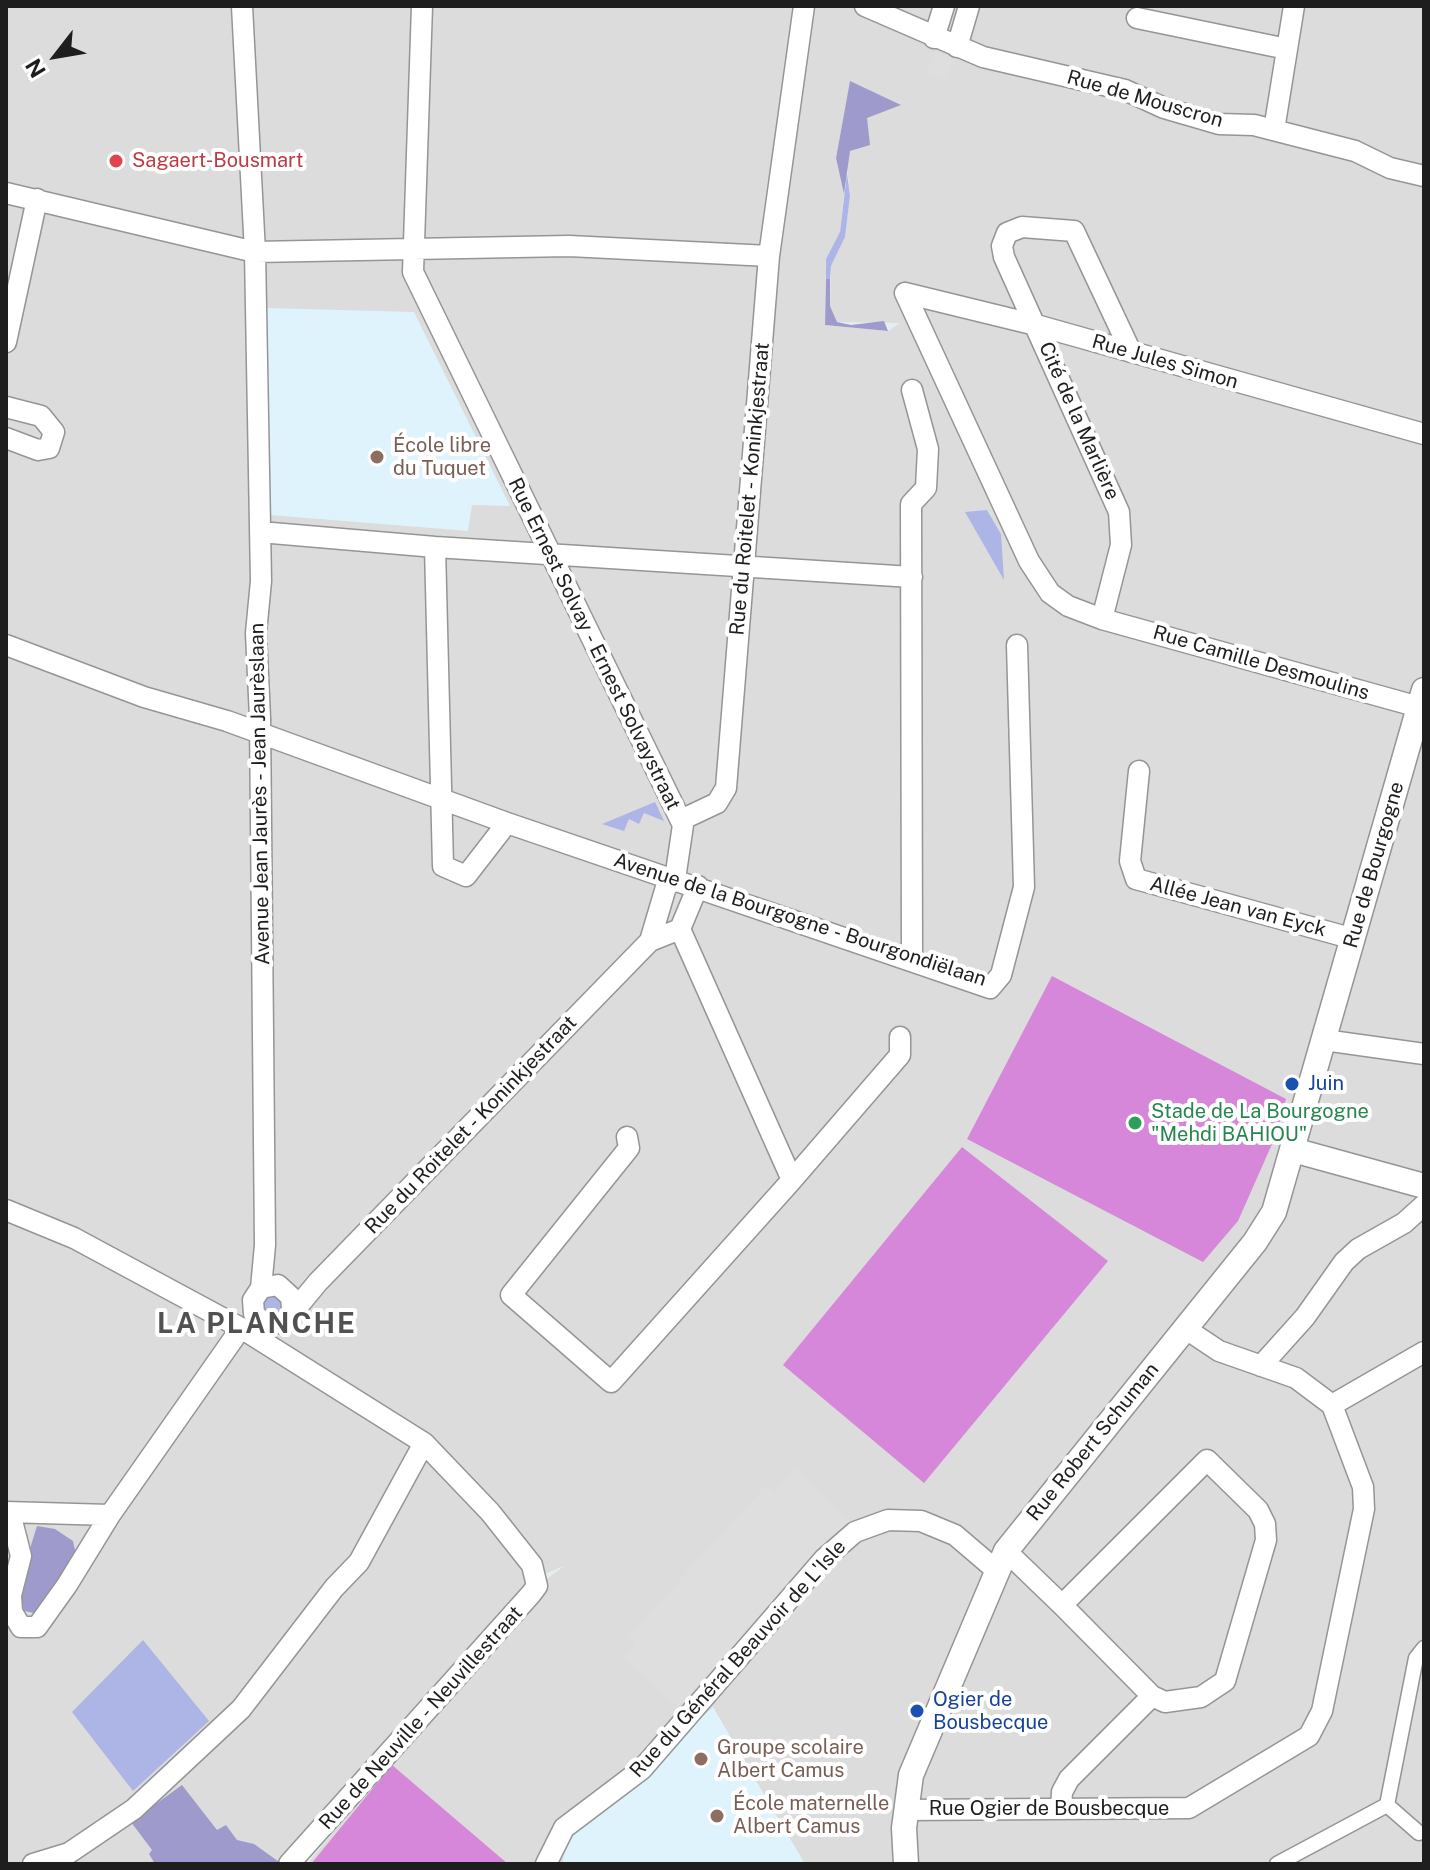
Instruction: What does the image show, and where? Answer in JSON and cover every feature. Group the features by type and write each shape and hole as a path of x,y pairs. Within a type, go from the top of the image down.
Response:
{"street":[{"name":"Avenue Jean Jaurès - Jean Jaurèslaan","path":"242,6 255,252 261,581 256,633 260,734 265,1245 251,1318"},
{"name":"Rue Ernest Solvay - Ernest Solvaystraat","path":"422,6 413,272 681,820"},
{"name":"Rue du Roitelet - Koninkjestraat","path":"650,941 666,887 675,879 683,836 681,820 717,803 726,788 769,256 804,6"},
{"name":"Rue de Mouscron","path":"865,6 983,57 1125,90 1164,108 1219,124 1241,123 1355,151 1390,168 1424,176"},
{"path":"934,38 944,6"},
{"path":"957,47 969,6"},
{"path":"1274,130 1294,6"},
{"path":"1137,18 1287,49"},
{"path":"6,193 255,252 569,246 769,256"},
{"path":"6,342 37,199"},
{"name":"Cité de la Marlière","path":"1102,619 1121,545 1119,512 1004,257 1002,241 1007,233 1017,228 1069,229 1080,238 1131,352"},
{"name":"Rue Jules Simon","path":"1102,619 1068,606 1050,593 1036,576 905,293 1036,325 1424,434"},
{"path":"912,390 928,449 926,488 911,504 912,959"},
{"path":"6,407 41,416 54,432 49,448 38,450 6,438"},
{"path":"260,532 435,547 912,577"},
{"path":"435,547 443,866 466,876 507,823"},
{"name":"Rue Camille Desmoulins","path":"1102,619 1422,698"},
{"name":"Avenue de la Bourgogne - Bourgondiëlaan","path":"6,645 144,697 260,734 507,823 990,988 1001,975 1024,887 1017,645"},
{"name":"Rue de Bourgogne","path":"1324,1040 1422,698"},
{"name":"Allée Jean van Eyck","path":"1139,771 1130,861 1136,879 1354,939"},
{"path":"698,886 680,929 792,1180"},
{"name":"Rue du Roitelet - Koninkjestraat","path":"251,1318 282,1323 292,1309 650,941 680,929"},
{"path":"627,1137 629,1148 511,1295 611,1382 900,1055 900,1037"},
{"path":"1324,1040 1424,1054"},
{"name":"Rue Robert Schuman","path":"906,1864 905,1810 915,1762 1001,1560 1268,1223 1293,1150 1324,1040"},
{"path":"1293,1150 1424,1186"},
{"path":"1261,1366 1305,1317 1344,1262 1358,1249 1413,1217 1424,1205"},
{"path":"6,1210 251,1318 424,1443 359,1562 334,1588 241,1709 134,1809 69,1853 33,1864"},
{"path":"110,1515 8,1512 21,1556 11,1595 12,1612 21,1627 37,1627 110,1515 272,1284 284,1288 291,1297 292,1309"},
{"path":"1186,1329 1206,1345 1296,1378 1332,1405 1424,1352"},
{"name":"Rue Ogier de Bousbecque","path":"905,1810 1189,1808 1294,1747 1315,1728 1322,1711 1364,1509 1363,1487 1332,1405"},
{"name":"Rue de Neuville - Neuvillestraat","path":"289,1864 537,1586 532,1565 490,1512 424,1443"},
{"path":"1061,1809 1062,1792 1069,1779 1152,1696 1171,1703 1201,1697 1221,1686 1230,1672 1266,1540 1262,1518 1207,1460 1062,1605"},
{"name":"Rue du Général Beauvoir de L'Isle","path":"546,1864 564,1828 642,1769 824,1559 855,1532 888,1520 921,1521 1001,1560 1062,1605 1152,1696"},
{"path":"1387,1805 1416,1658 1424,1648"},
{"path":"1387,1805 1419,1833"},
{"path":"1277,1864 1387,1805"}],"shaded area":[{"path":"6,6 1424,6 1424,1864 307,1864 544,1581 564,1566 537,1577 285,1864 6,1864","holes":["850,82 846,155 850,196 845,237 831,266 830,306 837,322 900,323 888,331 825,325 826,259 840,233 844,194 836,158","987,510 1001,534 966,513"]},
{"path":"935,52 954,59 945,80 926,71"},
{"path":"850,81 901,105 867,118 870,145 850,151 844,194 836,158"},
{"path":"847,173 850,196 845,237 831,266 830,279 826,279 826,259 840,232"},
{"path":"826,279 830,279 830,306 837,322 851,325 884,321 888,331 825,325"},
{"name":"École libre du Tuquet","path":"266,308 414,312 510,506 472,505 468,531 270,515"},
{"path":"987,510 1001,534 1004,580 965,512"},
{"path":"655,802 664,821 644,813 639,824 629,819 624,831 602,824"},
{"path":"1052,976 1286,1099 1276,1135 1238,1221 1203,1262 967,1139"},
{"path":"962,1147 1108,1261 924,1483 783,1365"},
{"path":"272,1293 284,1304 278,1315 265,1313 261,1302"},
{"path":"796,1468 850,1521 678,1707 623,1658 635,1645 628,1637 766,1485 775,1492"},
{"path":"37,1526 55,1529 73,1541 76,1555 34,1613 24,1611 18,1587"},
{"path":"143,1640 209,1721 133,1791 72,1712"},
{"name":"Groupe scolaire Albert Camus","path":"713,1707 805,1864 562,1864 566,1846 574,1833"},
{"path":"392,1765 508,1864 311,1864"},
{"path":"182,1785 217,1830 226,1825 237,1840 254,1844 282,1864 155,1864 149,1854 152,1850 131,1822"}],"place":[{"name":"Sagaert-Bousmart","path":"116,161"},
{"name":"École libre du Tuquet","path":"377,457"},
{"name":"Juin","path":"1292,1084"},
{"name":"Stade de La Bourgogne \"Mehdi BAHIOU\"","path":"1135,1123"},
{"name":"Ogier de Bousbecque","path":"917,1711"},
{"name":"Groupe scolaire Albert Camus","path":"701,1759"},
{"name":"École maternelle Albert Camus","path":"717,1816"}],"district":[{"name":"LA PLANCHE","path":"257,1324"}]}
